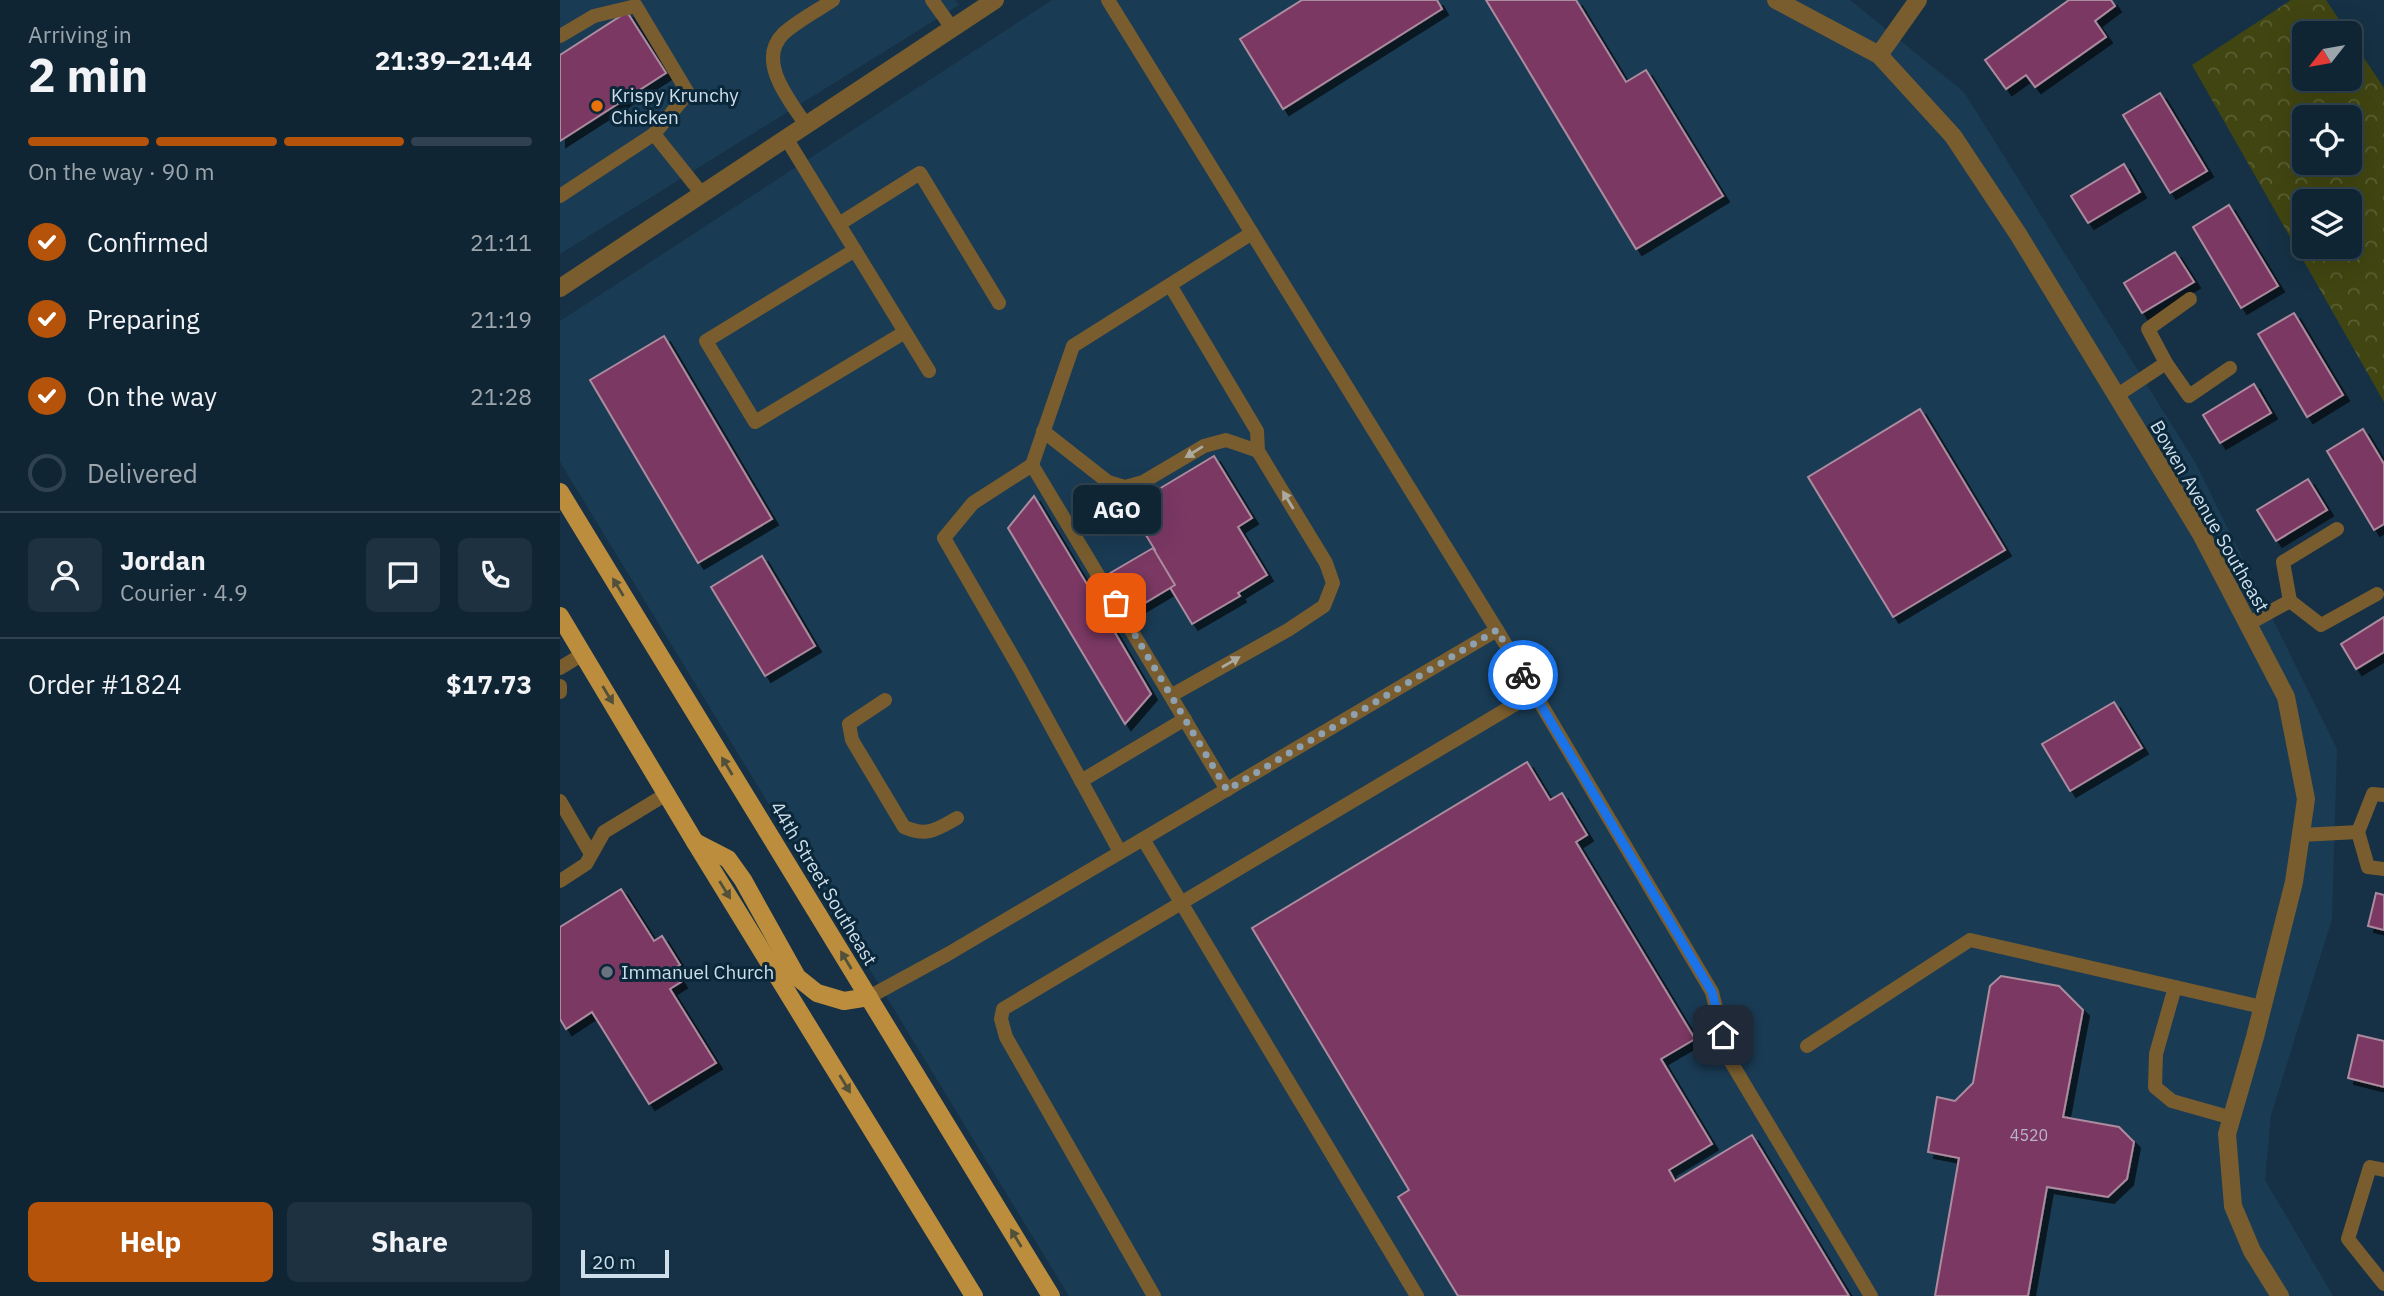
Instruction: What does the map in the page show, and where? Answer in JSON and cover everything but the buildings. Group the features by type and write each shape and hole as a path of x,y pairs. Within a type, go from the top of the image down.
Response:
{"main road":[{"name":"44th Street Southeast","path":"560,492 1051,1296"},
{"path":"560,616 695,842 974,1296"},
{"path":"695,842 728,859 743,880 797,977 817,993 844,1001 869,997"}],"street":[{"path":"560,288 995,0"},
{"name":"Bowen Avenue Southeast","path":"1776,0 1879,55 1953,136 2018,234 2201,534 2286,697 2306,799 2294,883 2227,1134 2232,1206 2252,1251 2280,1296"},
{"path":"1879,55 1918,0"}],"lane":[{"path":"806,125 777,82 772,57 782,35 833,0"},
{"path":"932,0 953,28"},
{"path":"1108,0 1497,630 1712,992 1728,1057 1871,1296"},
{"path":"560,36 594,16 636,6 688,93 654,134 560,196"},
{"path":"654,134 702,194"},
{"path":"786,138 929,370"},
{"path":"839,224 920,173 999,303"},
{"path":"1120,852 1021,671 944,538 973,503 1031,464 1073,346 1252,233"},
{"path":"855,250 706,341 755,422 905,332"},
{"path":"1170,285 1257,431 1258,451 1326,563 1333,583 1324,606 1288,630 1172,695"},
{"path":"2190,299 2148,329 2166,363 2189,396 2230,368"},
{"path":"2116,396 2166,363"},
{"path":"1043,431 1108,482 1125,487 1143,482 1204,446 1226,440 1258,451"},
{"path":"1031,464 1227,790"},
{"path":"2337,529 2283,562 2290,601 2321,625 2377,594"},
{"path":"2248,624 2290,601"},
{"path":"869,997 948,954 1497,630"},
{"path":"560,668 583,654"},
{"path":"560,686 560,692"},
{"path":"1154,1296 1006,1037 1001,1019 1003,1009 1534,693"},
{"path":"885,700 849,724 852,740 904,827 917,833 933,831 957,818"},
{"path":"1081,781 1185,719"},
{"path":"560,881 586,864 604,832 668,793"},
{"path":"2384,795 2373,794 2358,832 2368,867 2384,869"},
{"path":"560,801 591,854"},
{"path":"2301,835 2358,832"},
{"path":"1143,839 1417,1296"},
{"path":"1807,1046 1970,940 2262,1007"},
{"path":"2175,987 2156,1054 2155,1087 2172,1101 2232,1118"},
{"path":"2384,1170 2370,1167 2348,1239 2384,1284"}],"shaded area":[{"path":"560,0 955,0 959,5 560,254"},
{"path":"1052,0 1850,0 1964,92 2195,462 2337,749 2332,919 2271,1115 2265,1180 2333,1296 1069,1296 560,462 560,321"}],"green space":[{"path":"2291,0 2326,0 2340,21 2292,21 2292,91 2362,91 2362,55 2384,88 2384,402 2303,259 2362,259 2362,189 2292,189 2292,241 2192,65"}],"way so far":[{"path":"1116,603 1227,790 1497,630 1523,675"}],"place":[{"name":"Krispy Krunchy Chicken","path":"597,106"},
{"name":"AGO","path":"1116,603"},
{"name":"Immanuel Church","path":"607,972"}],"route":[{"path":"1523,675 1712,992 1723,1035"}]}
